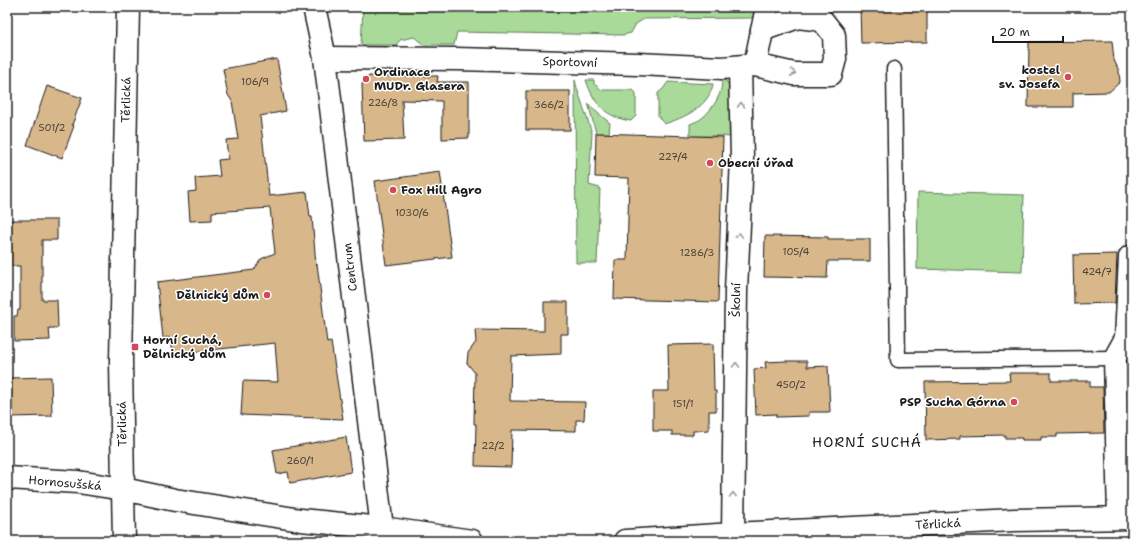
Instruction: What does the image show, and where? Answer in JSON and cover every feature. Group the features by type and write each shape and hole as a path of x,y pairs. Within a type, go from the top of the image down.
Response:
{"street":[{"name":"Těrlická","path":"124,541 121,361 128,7"},
{"name":"Centrum","path":"314,7 325,58 382,528"},
{"path":"747,66 762,30 767,7"},
{"name":"Sportovní","path":"325,58 486,60 722,68 747,66 794,74 831,74 835,59 834,36 822,20 798,17 762,30"},
{"name":"Školní","path":"720,537 736,291 747,66"},
{"path":"1126,518 1115,358 1126,338 1130,257"},
{"name":"Hornosušská","path":"7,478 78,482 123,489"},
{"path":"123,489 176,500 301,520 382,528 472,541"},
{"name":"Těrlická","path":"625,541 1014,520 1126,518"}],"lane":[{"path":"894,69 898,360 1115,358"}],"green space":[{"path":"363,7 794,7 789,11 751,18 644,19 636,24 631,33 623,35 457,32 454,45 424,45 414,37 400,40 396,45 361,45"},
{"path":"721,78 726,81 732,89 732,134 730,137 690,136 690,124 702,118 717,100 721,89"},
{"path":"575,80 592,133 589,185 600,188 597,263 576,263"},
{"path":"586,80 594,80 594,84 602,90 633,90 636,93 636,116 631,121 607,113 593,96"},
{"path":"668,82 713,84 711,92 701,105 687,115 664,124 658,116 658,93"},
{"path":"588,103 610,123 609,133 596,133"},
{"path":"918,192 1024,195 1022,272 917,269"}],"building":[{"path":"860,7 927,7 927,42 861,43"},
{"name":"kostel sv. Josefa","path":"1112,41 1114,60 1119,71 1120,82 1109,92 1073,93 1073,107 1028,107 1029,42"},
{"path":"277,59 286,111 260,116 269,196 307,192 310,217 312,217 316,265 317,264 327,343 331,342 343,419 241,415 243,381 278,382 275,343 173,354 171,337 163,338 157,282 254,270 261,259 275,253 270,208 212,212 212,220 190,221 188,192 196,191 195,178 220,176 218,160 228,159 226,140 238,139 232,101 228,95 223,69"},
{"path":"369,76 438,76 437,82 469,82 469,138 442,139 442,101 402,100 404,140 364,141 362,84"},
{"path":"47,86 82,98 72,125 74,126 62,158 27,145"},
{"path":"526,91 570,91 570,130 526,130"},
{"path":"596,133 723,137 718,302 614,299 615,260 627,260 629,178 595,177"},
{"path":"440,172 452,257 386,265 375,181"},
{"path":"7,220 57,220 57,240 42,240 42,300 57,300 58,328 49,328 50,340 14,341 14,316 17,316 18,310 20,310 20,266 7,266"},
{"path":"765,236 870,239 870,261 828,261 827,278 764,277"},
{"path":"1117,254 1115,303 1074,304 1073,255"},
{"path":"544,302 568,302 568,334 561,334 561,354 511,356 510,401 585,402 584,420 576,420 576,431 512,430 511,467 475,466 475,373 467,363 468,353 476,342 475,330 544,331"},
{"path":"713,344 716,411 709,411 709,430 693,431 693,435 672,435 672,431 653,431 653,391 669,391 668,345"},
{"path":"807,361 807,367 828,366 830,412 809,412 809,416 776,417 776,414 756,415 754,369 766,368 765,362"},
{"path":"1009,373 1051,373 1051,381 1090,381 1090,387 1103,387 1104,433 1057,434 1057,437 1041,437 1041,440 1005,438 1005,435 960,436 960,439 926,440 925,382 1010,381"},
{"path":"51,377 52,416 10,417 9,378"},
{"path":"346,437 351,472 290,483 288,472 277,474 273,450"}],"place":[{"name":"kostel sv. Josefa","path":"1068,77"},
{"name":"Ordinace MUDr. Glasera","path":"366,79"},
{"name":"Obecní úřad","path":"710,163"},
{"name":"Fox Hill Agro","path":"393,190"},
{"name":"Dělnický dům","path":"267,295"},
{"name":"Horní Suchá, Dělnický dům","path":"135,347"},
{"name":"PSP Sucha Górna","path":"1014,402"}],"district":[{"name":"HORNÍ SUCHÁ","path":"867,442"}]}
